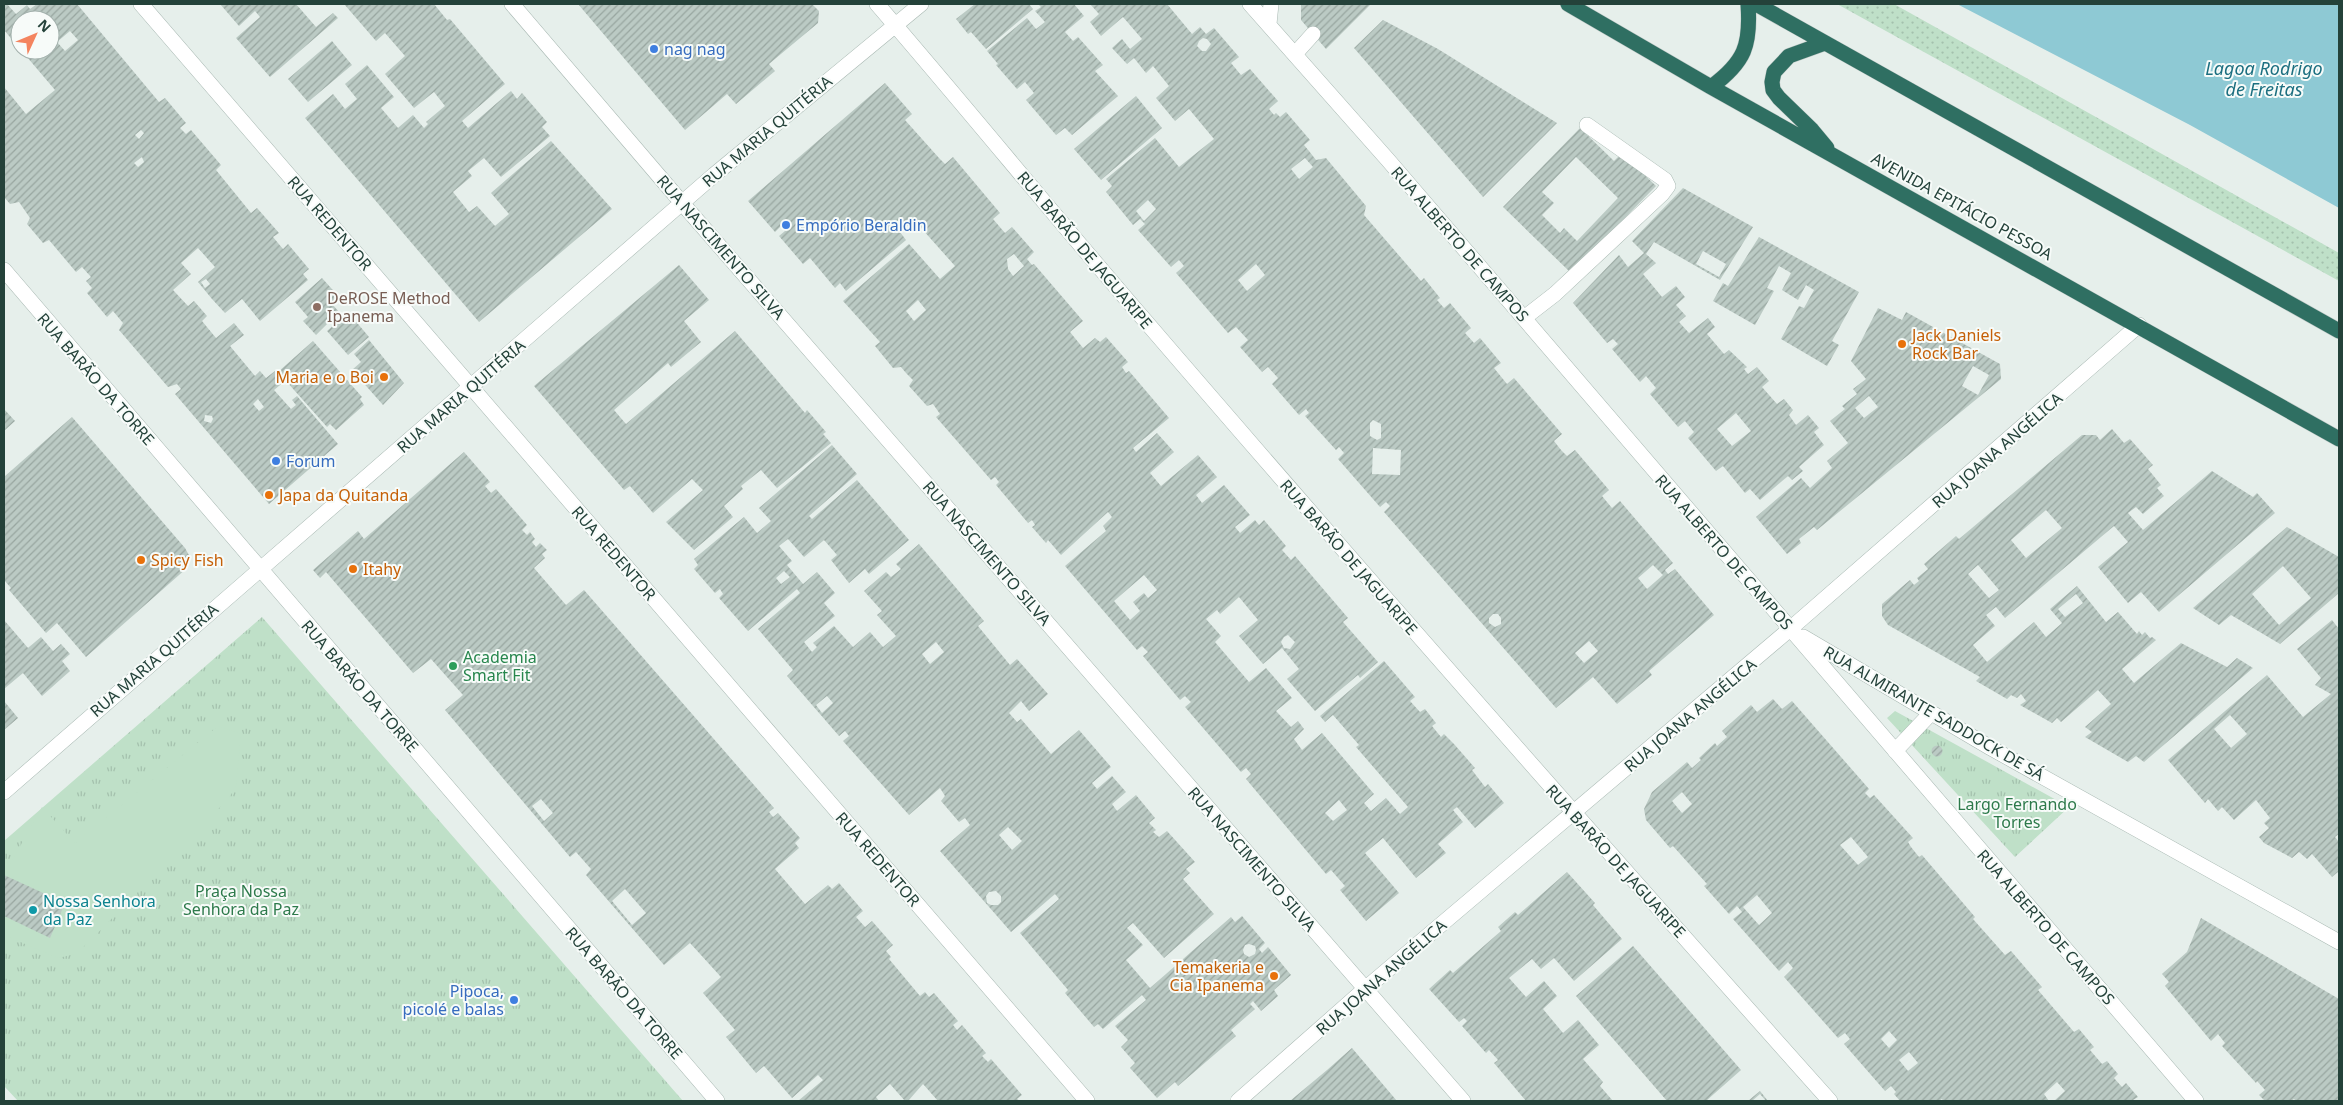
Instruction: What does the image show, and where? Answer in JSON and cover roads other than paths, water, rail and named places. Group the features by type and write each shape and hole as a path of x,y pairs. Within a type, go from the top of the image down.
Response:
{"highway":[{"name":"AVENIDA EPITÁCIO PESSOA","path":"1568,4 1711,87 2339,438"},
{"path":"1711,87 1732,70 1746,50 1749,36 1748,4"},
{"path":"1756,4 2339,331"},
{"path":"1826,43 1789,56 1774,72 1772,82 1773,90 1779,98 1812,130 1832,154"}],"street":[{"name":"RUA REDENTOR","path":"141,4 1087,1101"},
{"name":"RUA NASCIMENTO SILVA","path":"512,4 682,203 1463,1101"},
{"name":"RUA BARÃO DE JAGUARIPE","path":"877,4 1144,320 1574,814 1830,1101"},
{"name":"RUA MARIA QUITÉRIA","path":"4,792 682,203 894,24 921,4"},
{"name":"RUA ALBERTO DE CAMPOS","path":"1250,4 1524,318 2196,1101"},
{"path":"1269,24 1271,4"},
{"path":"1295,54 1313,34"},
{"path":"1524,318 1555,294 1662,194 1668,186 1665,180 1587,125"},
{"name":"RUA BARÃO DA TORRE","path":"4,270 717,1101"},
{"name":"RUA JOANA ANGÉLICA","path":"1238,1101 1365,988 1574,814 1790,630 2139,325"},
{"name":"RUA ALMIRANTE SADDOCK DE SÁ","path":"1790,630 1931,713 2339,942"},
{"path":"1895,752 1931,713"}],"water":[{"name":"Lagoa Rodrigo de Freitas","path":"1957,4 2339,4 2339,208 2190,125"}],"place":[{"name":"nag nag","path":"654,49"},
{"name":"Empório Beraldin","path":"786,225"},
{"name":"DeROSE Method Ipanema","path":"317,307"},
{"name":"Jack Daniels Rock Bar","path":"1902,344"},
{"name":"Maria e o Boi","path":"384,377"},
{"name":"Forum","path":"276,461"},
{"name":"Japa da Quitanda","path":"269,495"},
{"name":"Spicy Fish","path":"141,560"},
{"name":"Itahy","path":"353,569"},
{"name":"Academia Smart Fit","path":"453,666"},
{"name":"Nossa Senhora da Paz","path":"33,910"},
{"name":"Temakeria e Cia Ipanema","path":"1274,976"},
{"name":"Pipoca, picolé e balas","path":"514,1000"}],"park label":[{"name":"Largo Fernando Torres","path":"2017,813"},
{"name":"Praça Nossa Senhora da Paz","path":"241,900"}]}
